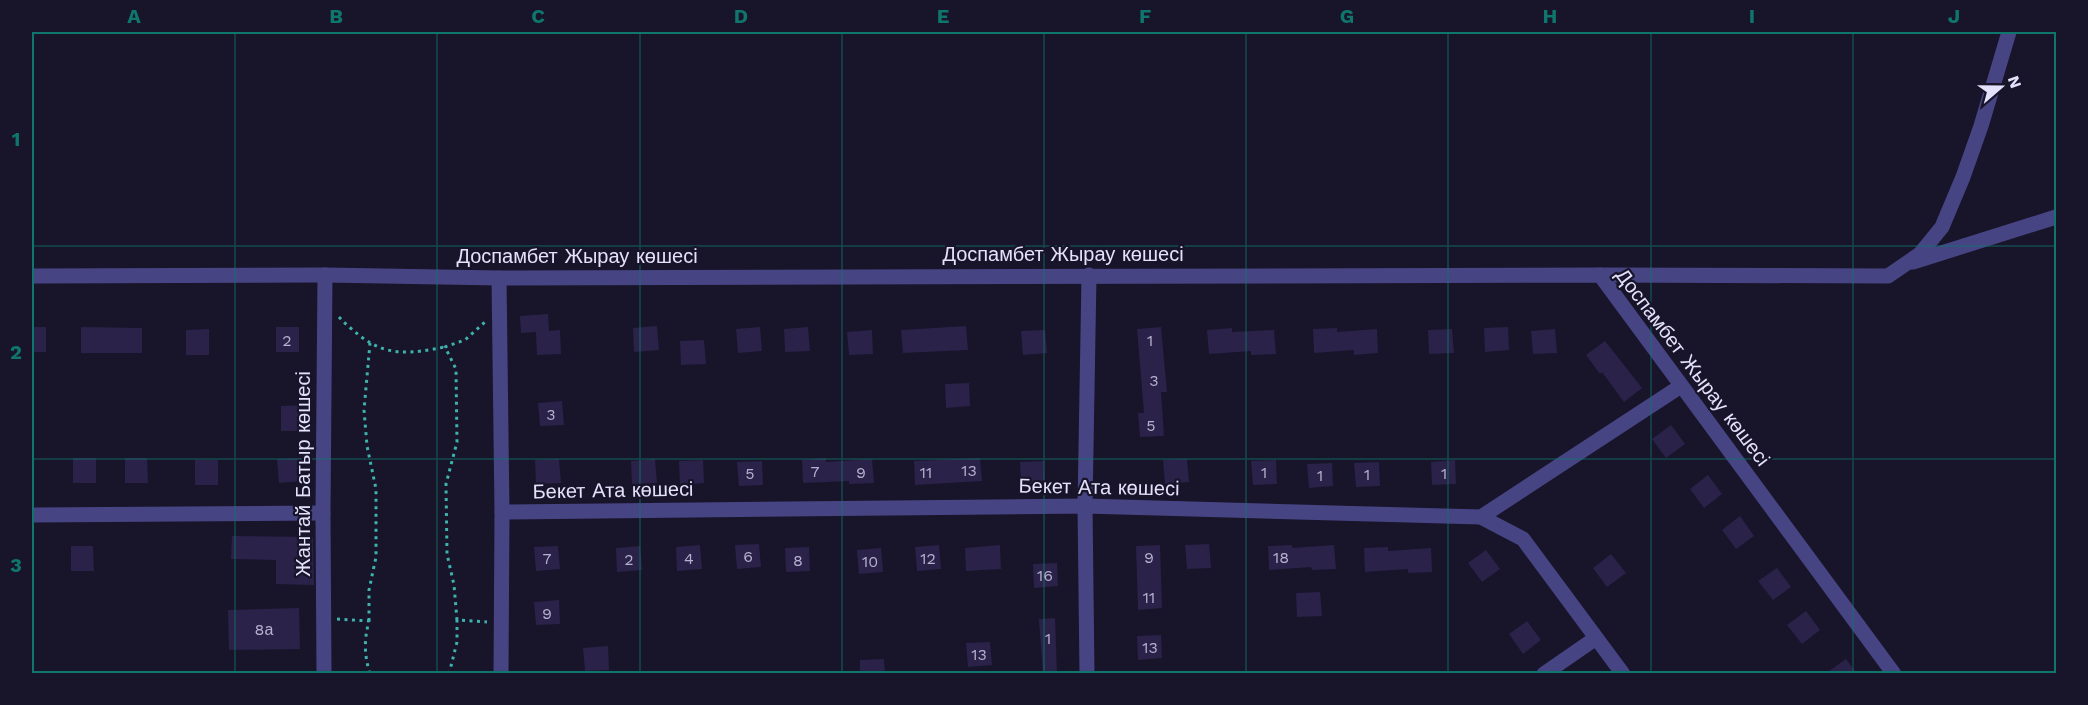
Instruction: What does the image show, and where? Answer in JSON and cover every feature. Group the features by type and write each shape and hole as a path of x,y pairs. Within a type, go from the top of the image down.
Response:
{"street":[{"path":"1600,275 1888,276 1920,254 1942,227 1964,177 1982,126 2009,32"},
{"path":"1904,265 2056,218"},
{"name":"Доспамбет Жырау көшесі","path":"32,276 325,275 499,278 1600,275 1894,674"},
{"name":"Жантай Батыр көшесі","path":"324,674 325,275"},
{"path":"1087,674 1085,506 1089,275"},
{"path":"499,278 502,512 501,674"},
{"path":"1480,517 1681,386"},
{"name":"Бекет Ата көшесі","path":"502,512 1085,506 1480,517 1523,539 1623,674"},
{"path":"32,514 323,513"},
{"path":"1544,674 1596,638"}],"path":[{"path":"325,299 343,322 370,343 386,351 413,353 445,347 465,340 499,312"},
{"path":"370,343 364,410 367,446 376,489 376,557 369,590 369,621 364,640 365,659 370,674"},
{"path":"445,347 456,369 457,442 446,483 447,554 454,585 457,620 457,642 449,674"},
{"path":"324,618 369,621"},
{"path":"457,620 501,622"}],"building":[{"path":"548,314 549,331 560,330 561,354 537,355 536,332 521,333 520,316"},
{"path":"657,326 659,350 634,352 633,328"},
{"path":"966,326 968,350 903,353 901,330"},
{"path":"32,327 46,327 46,352 32,352"},
{"path":"81,327 142,328 142,353 81,353"},
{"path":"276,327 299,327 299,352 276,352"},
{"path":"760,327 762,351 738,353 736,329"},
{"path":"808,327 810,351 785,352 784,329"},
{"path":"1161,327 1167,392 1161,392 1164,436 1140,437 1138,413 1144,413 1137,329"},
{"path":"1508,327 1509,350 1485,352 1484,328"},
{"path":"1232,328 1232,332 1274,330 1276,354 1251,355 1251,351 1209,354 1207,330"},
{"path":"1337,328 1337,332 1377,329 1378,353 1354,355 1354,350 1314,353 1313,329"},
{"path":"209,329 209,355 186,355 186,330"},
{"path":"1452,329 1454,353 1429,354 1428,330"},
{"path":"1555,329 1557,353 1533,354 1531,331"},
{"path":"872,330 873,354 849,355 847,332"},
{"path":"1045,330 1047,353 1023,355 1021,331"},
{"path":"704,340 706,364 681,365 680,341"},
{"path":"1605,341 1642,388 1624,402 1586,355"},
{"path":"969,383 970,406 946,408 945,384"},
{"path":"562,401 564,425 540,426 538,403"},
{"path":"304,405 304,431 281,431 281,406"},
{"path":"1671,425 1685,444 1666,458 1652,439"},
{"path":"73,458 96,458 96,483 73,483"},
{"path":"125,458 147,458 148,483 125,483"},
{"path":"301,458 303,481 279,483 277,459"},
{"path":"826,458 826,462 872,459 874,483 849,484 849,481 803,483 802,460"},
{"path":"980,458 982,481 915,485 914,461"},
{"path":"559,459 561,483 536,484 535,460"},
{"path":"655,459 657,483 632,484 631,461"},
{"path":"1187,459 1189,482 1165,484 1163,460"},
{"path":"195,460 218,460 218,485 195,485"},
{"path":"703,460 704,483 680,485 679,461"},
{"path":"1276,460 1277,484 1253,485 1251,461"},
{"path":"1455,460 1456,484 1432,485 1431,462"},
{"path":"762,461 763,485 739,486 737,462"},
{"path":"1044,461 1045,484 1021,486 1020,462"},
{"path":"1379,462 1380,486 1356,487 1354,463"},
{"path":"1332,463 1333,486 1309,488 1307,464"},
{"path":"1708,475 1722,494 1704,508 1690,489"},
{"path":"1740,516 1754,536 1736,549 1722,530"},
{"path":"232,536 313,537 314,585 276,584 276,560 231,559"},
{"path":"759,544 761,567 737,569 735,545"},
{"path":"1209,544 1211,568 1187,569 1185,545"},
{"path":"700,545 702,569 677,571 676,547"},
{"path":"939,545 941,569 917,571 915,547"},
{"path":"1000,545 1001,569 966,571 965,548"},
{"path":"1160,545 1162,608 1138,610 1136,546"},
{"path":"1292,545 1292,548 1334,545 1336,569 1312,570 1311,567 1269,570 1268,546"},
{"path":"71,546 93,546 94,571 71,571"},
{"path":"558,546 560,569 536,571 534,547"},
{"path":"640,546 642,570 617,572 616,548"},
{"path":"809,547 810,571 786,572 785,548"},
{"path":"1388,547 1388,551 1431,548 1432,572 1408,573 1408,569 1365,572 1364,548"},
{"path":"881,548 883,572 859,574 857,550"},
{"path":"1486,550 1500,569 1482,582 1468,563"},
{"path":"1611,554 1626,573 1607,587 1593,568"},
{"path":"1057,563 1058,586 1034,588 1033,564"},
{"path":"1777,568 1791,587 1773,600 1758,581"},
{"path":"1320,592 1322,616 1297,617 1296,593"},
{"path":"559,600 560,624 536,625 534,602"},
{"path":"299,608 300,649 229,650 228,610"},
{"path":"1806,611 1820,630 1802,644 1787,625"},
{"path":"1055,618 1057,674 1043,674 1039,619"},
{"path":"1527,621 1541,640 1523,654 1509,634"},
{"path":"1161,635 1162,658 1138,660 1137,636"},
{"path":"990,642 992,665 968,667 966,643"},
{"path":"608,646 609,670 585,671 583,648"},
{"path":"884,659 885,674 860,674 860,660"},
{"path":"1846,659 1857,674 1825,674"}]}
